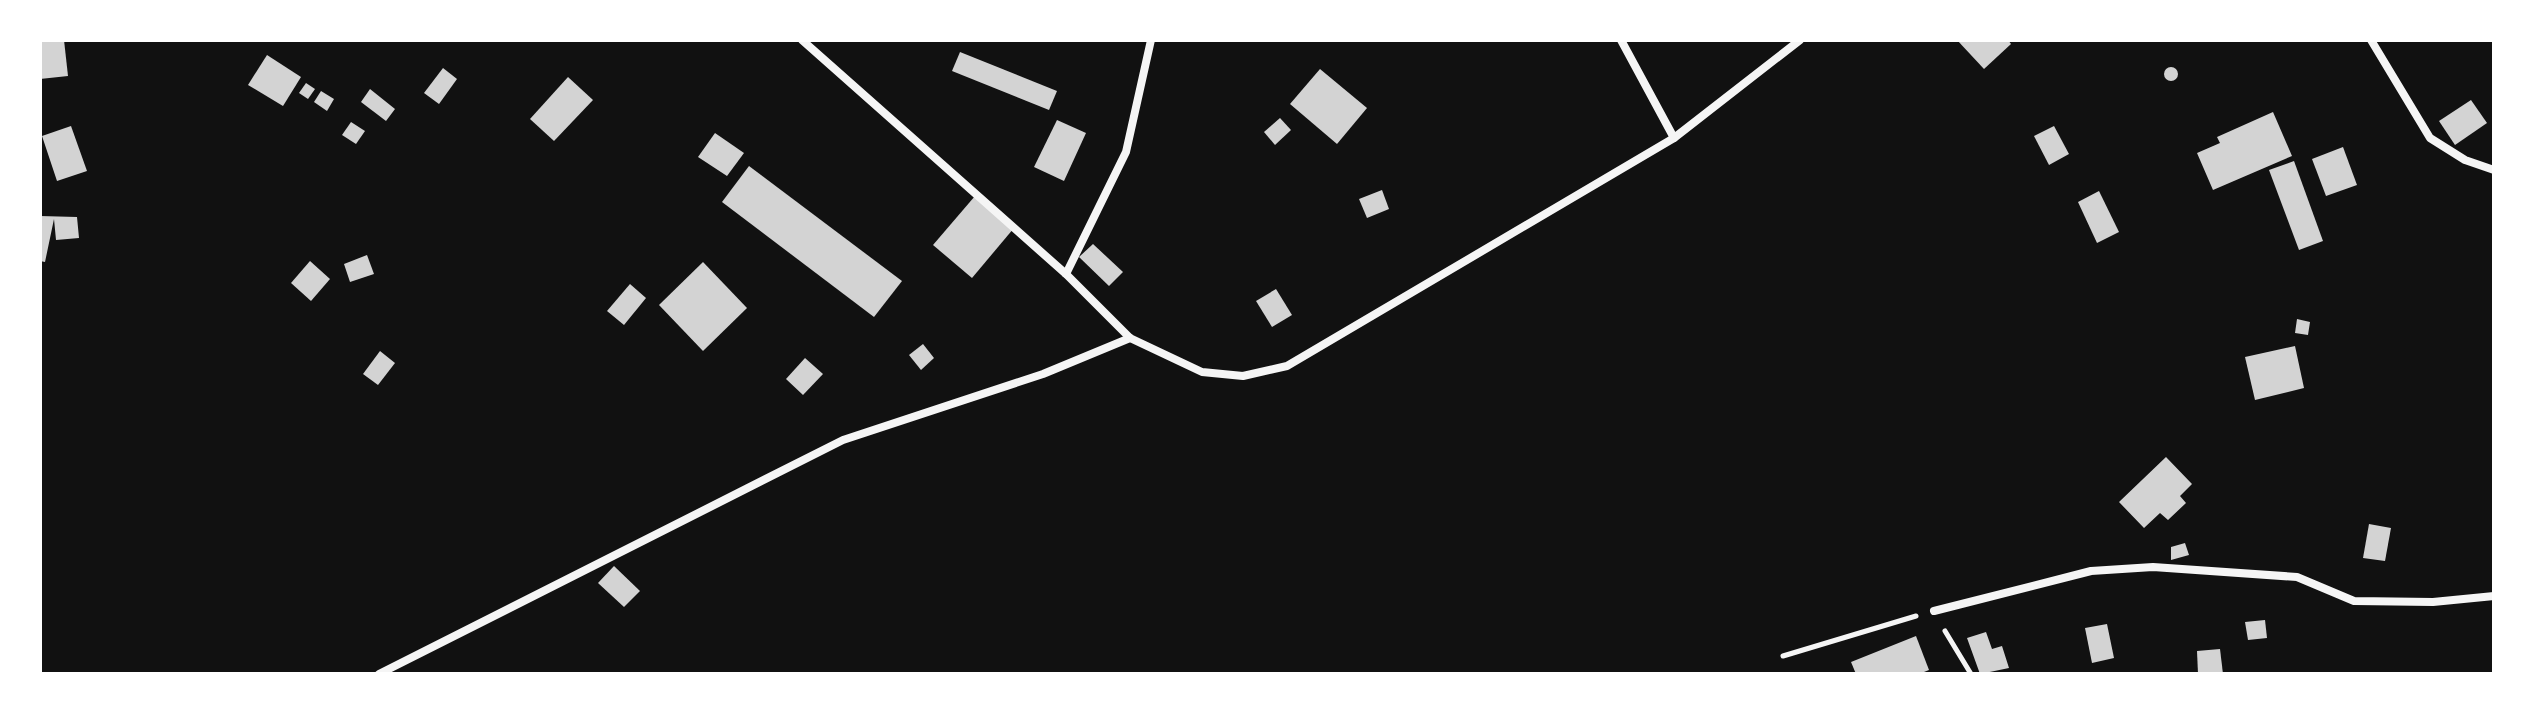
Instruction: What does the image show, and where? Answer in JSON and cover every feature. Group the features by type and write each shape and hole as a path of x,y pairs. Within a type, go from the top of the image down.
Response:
{"street":[{"path":"802,40 1066,274 1130,338 1202,372 1243,376 1287,366 1674,138 1800,40"},
{"path":"1066,274 1126,152 1151,40"},
{"path":"1621,40 1674,138"},
{"path":"2371,40 2430,138 2465,160 2494,170"},
{"path":"379,674 843,440 1043,374 1130,338"},
{"path":"1934,611 2091,571 2153,567 2297,577 2354,601 2433,602 2494,596"}],"path":[{"path":"1783,656 1934,611 1971,674"}],"building":[{"path":"40,40 64,40 68,76 40,79"},
{"path":"1957,40 2008,40 2011,44 1984,69"},
{"path":"960,52 1057,91 1049,110 952,71"},
{"path":"267,55 301,77 283,106 248,85"},
{"path":"2171,67 2178,74 2171,81 2164,74"},
{"path":"443,68 457,79 439,104 424,93"},
{"path":"1320,69 1367,108 1337,144 1290,104"},
{"path":"568,77 593,100 554,141 530,119"},
{"path":"306,83 315,89 308,99 299,93"},
{"path":"370,89 395,109 386,121 361,102"},
{"path":"321,91 334,99 327,111 314,102"},
{"path":"2471,100 2487,123 2455,145 2439,121"},
{"path":"2273,112 2292,156 2213,190 2197,153 2220,143 2217,137"},
{"path":"1280,118 1291,130 1275,145 1264,132"},
{"path":"1057,120 1086,133 1064,181 1034,167"},
{"path":"351,122 365,131 356,144 342,135"},
{"path":"71,126 87,171 57,181 42,136"},
{"path":"2054,126 2069,154 2049,165 2034,136"},
{"path":"715,133 744,153 727,176 698,157"},
{"path":"2343,147 2357,185 2326,196 2312,159"},
{"path":"2294,161 2323,241 2299,250 2269,170"},
{"path":"749,166 902,281 874,317 722,202"},
{"path":"1382,190 1389,209 1367,218 1359,199"},
{"path":"2099,191 2119,232 2097,243 2078,202"},
{"path":"975,196 1014,228 972,278 933,245"},
{"path":"40,216 77,217 79,238 56,240 54,219 45,262 40,261"},
{"path":"1093,244 1123,272 1109,286 1079,257"},
{"path":"367,255 374,274 350,282 344,264"},
{"path":"310,261 330,279 311,301 291,283"},
{"path":"703,262 747,308 703,351 659,305"},
{"path":"630,284 646,298 624,325 607,311"},
{"path":"1276,289 1292,315 1272,327 1256,301"},
{"path":"2297,319 2310,322 2308,335 2295,333"},
{"path":"923,344 934,358 921,370 909,355"},
{"path":"2295,346 2304,388 2255,400 2245,357"},
{"path":"380,351 395,363 378,385 363,374"},
{"path":"805,358 823,374 803,395 786,379"},
{"path":"2166,457 2192,484 2180,496 2186,503 2168,520 2160,513 2144,528 2119,502"},
{"path":"2369,524 2391,528 2385,561 2363,558"},
{"path":"2185,543 2189,555 2171,560 2171,547"},
{"path":"614,566 640,591 624,607 598,583"},
{"path":"2265,620 2267,638 2248,640 2245,622"},
{"path":"2107,624 2114,658 2092,663 2085,628"},
{"path":"1986,632 1992,649 2002,646 2009,668 1980,674 1967,638"},
{"path":"1916,636 1929,670 1919,674 1856,674 1851,662"},
{"path":"2220,649 2223,674 2198,674 2197,651"}]}
